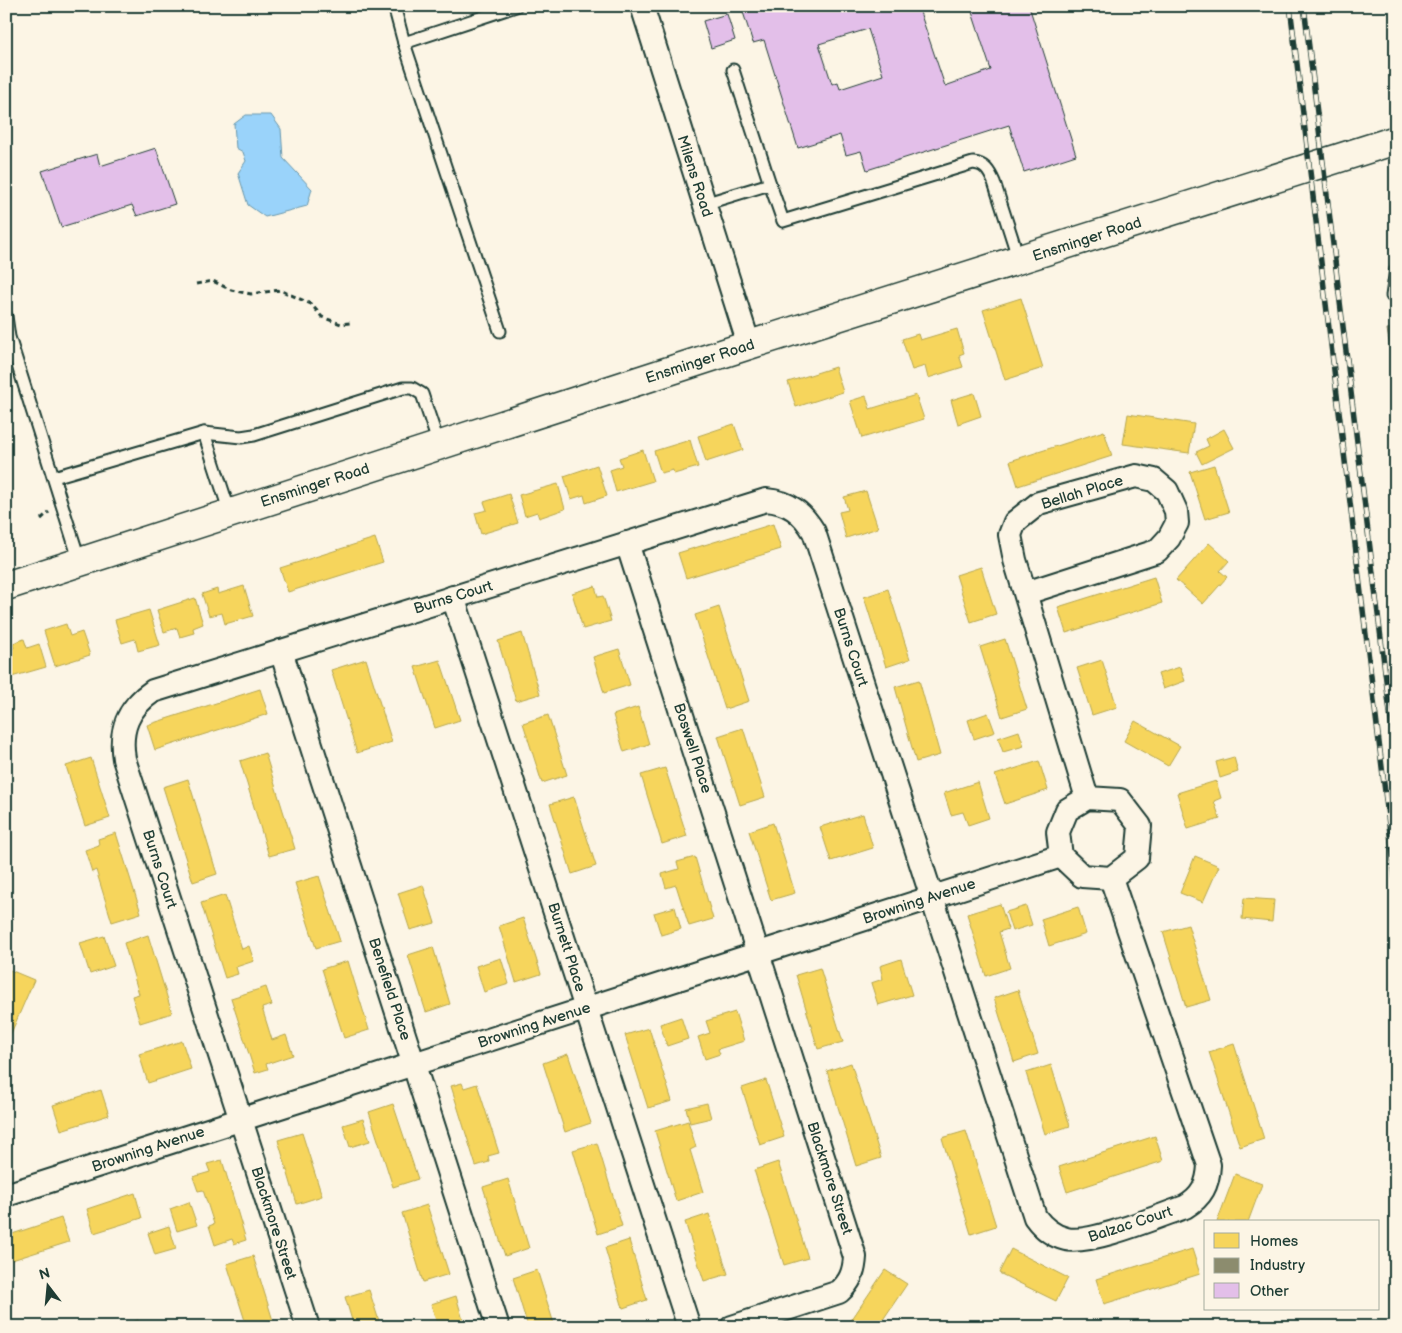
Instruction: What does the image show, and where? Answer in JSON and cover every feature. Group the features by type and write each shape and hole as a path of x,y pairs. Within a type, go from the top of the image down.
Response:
{"street":[{"name":"Milens Road","path":"642,6 749,345"},
{"name":"Ensminger Road","path":"6,586 749,345 1396,140"},
{"name":"Bellah Place","path":"1026,593 1157,551 1169,538 1177,523 1176,511 1167,491 1154,480 1136,476 1039,503 1015,522 1010,535 1026,593 1087,798"},
{"name":"Burns Court","path":"240,1119 124,759 122,744 123,728 130,712 140,700 153,692 766,500 781,501 794,508 806,518 814,532 932,897"},
{"name":"Boswell Place","path":"627,543 758,953"},
{"name":"Burnett Place","path":"453,597 689,1327"},
{"name":"Benefield Place","path":"281,651 498,1327"},
{"path":"1087,798 1120,800 1140,826 1137,858 1111,878 1082,876 1062,856 1058,832 1067,810 1087,798"},
{"name":"Browning Avenue","path":"6,1195 1062,856"},
{"name":"Balzac Court","path":"932,897 1035,1217 1052,1234 1067,1240 1080,1240 1184,1207 1194,1201 1203,1191 1208,1178 1209,1165 1111,878"},
{"name":"Blackmore Street","path":"732,1327 838,1292 849,1283 854,1271 855,1257 758,953"},
{"name":"Blackmore Street","path":"240,1119 308,1327"}],"lane":[{"path":"394,6 404,44 500,331"},
{"path":"404,44 516,6"},
{"path":"733,70 783,222 973,163 979,163 989,171 994,182 1019,260"},
{"path":"704,204 770,184"},
{"path":"1392,296 1396,269"},
{"path":"6,316 9,337 80,562"},
{"path":"54,477 204,433 241,437 254,435 403,388 412,388 422,394 439,445"},
{"path":"204,433 230,513"}],"path":[{"path":"196,284 213,281 230,290 251,294 280,290 311,304 322,317 341,324 350,323"}],"water":[{"path":"246,115 271,115 281,129 283,158 312,189 307,206 265,217 248,205 238,173 246,161 243,152 236,148 234,124"}],"building: Homes":[{"path":"1021,298 1043,368 1005,380 983,310"},
{"path":"957,329 964,353 959,355 963,367 928,378 925,366 912,370 902,339 918,334 920,340"},
{"path":"835,367 843,392 796,407 788,382"},
{"path":"974,393 981,416 958,424 951,400"},
{"path":"916,395 924,419 862,438 850,401 866,396 870,409"},
{"path":"1128,414 1194,424 1189,453 1123,444"},
{"path":"734,424 743,450 706,462 698,436"},
{"path":"1224,429 1234,448 1202,464 1196,452 1209,446 1206,439"},
{"path":"1104,431 1112,456 1018,486 1010,461"},
{"path":"690,440 698,467 674,474 673,470 661,473 654,451"},
{"path":"643,450 653,481 616,492 610,470 622,466 619,458"},
{"path":"597,465 607,496 586,503 584,495 571,499 564,476"},
{"path":"1214,465 1229,512 1205,519 1190,472"},
{"path":"558,484 565,509 539,518 537,512 525,516 519,495"},
{"path":"866,491 878,528 846,538 839,512 848,510 844,497"},
{"path":"509,494 518,523 481,534 475,513 487,510 484,502"},
{"path":"773,524 781,549 686,578 678,553"},
{"path":"375,538 383,562 288,592 280,568"},
{"path":"1209,543 1229,561 1220,571 1227,577 1203,604 1176,580"},
{"path":"981,567 996,614 971,622 956,575"},
{"path":"1154,577 1162,603 1066,633 1058,607"},
{"path":"244,586 253,616 225,624 222,613 209,616 202,594 217,589 218,594"},
{"path":"595,586 598,597 603,596 611,621 583,629 572,593"},
{"path":"888,589 910,659 886,667 864,597"},
{"path":"195,598 203,624 193,628 194,633 180,637 177,628 164,632 157,610"},
{"path":"719,607 749,701 725,709 695,615"},
{"path":"149,610 160,645 138,651 135,639 122,643 115,620"},
{"path":"66,624 70,636 82,632 90,655 55,666 44,631"},
{"path":"522,633 540,694 516,701 498,641"},
{"path":"24,639 27,648 39,644 46,667 8,678 6,650 14,648 13,643"},
{"path":"1005,639 1027,709 1002,717 980,647"},
{"path":"619,649 630,685 604,693 593,657"},
{"path":"366,659 392,742 357,753 331,670"},
{"path":"440,660 460,720 435,728 415,667"},
{"path":"1102,660 1117,707 1092,715 1077,668"},
{"path":"1180,667 1185,681 1163,689 1158,674"},
{"path":"919,680 940,755 916,762 895,687"},
{"path":"260,689 268,714 155,750 147,725"},
{"path":"638,707 649,744 624,752 613,715"},
{"path":"988,713 995,732 974,739 968,720"},
{"path":"548,715 567,775 542,783 523,723"},
{"path":"1135,721 1180,746 1168,766 1124,741"},
{"path":"743,728 765,797 740,805 718,736"},
{"path":"1019,731 1024,746 1003,752 998,738"},
{"path":"265,753 295,849 269,856 240,761"},
{"path":"1234,757 1238,772 1220,778 1216,762"},
{"path":"91,758 110,818 85,826 66,766"},
{"path":"1039,761 1048,790 1005,804 995,775"},
{"path":"665,768 687,836 662,844 641,775"},
{"path":"188,779 217,874 193,882 163,787"},
{"path":"1216,781 1221,798 1214,801 1220,819 1188,829 1177,793"},
{"path":"978,782 989,818 968,825 963,812 951,815 944,793"},
{"path":"574,797 596,866 572,874 550,804"},
{"path":"863,814 873,848 831,861 820,827"},
{"path":"773,823 795,893 771,900 749,831"},
{"path":"116,833 141,913 112,922 96,870 92,872 85,850 99,845 98,839"},
{"path":"1195,856 1219,866 1203,902 1180,893"},
{"path":"695,857 713,919 689,926 676,885 666,888 662,874 679,869 677,862"},
{"path":"319,876 340,941 316,948 295,883"},
{"path":"423,885 435,923 410,930 398,893"},
{"path":"225,895 242,949 249,946 254,961 236,967 238,974 225,978 201,903"},
{"path":"1244,898 1274,900 1272,922 1242,919"},
{"path":"1000,904 1008,929 999,932 1010,968 986,976 967,914"},
{"path":"1026,906 1032,925 1012,931 1006,912"},
{"path":"675,907 681,929 661,935 654,913"},
{"path":"1078,907 1086,934 1049,946 1041,919"},
{"path":"523,918 541,974 516,982 499,926"},
{"path":"1188,925 1211,1000 1186,1007 1163,932"},
{"path":"148,935 172,1013 140,1023 132,996 139,994 124,943"},
{"path":"104,936 114,966 90,974 80,943"},
{"path":"433,947 450,1004 426,1012 408,955"},
{"path":"501,958 509,984 484,992 476,966"},
{"path":"901,959 912,995 878,1005 871,983 883,979 880,966"},
{"path":"348,961 369,1030 344,1038 322,969"},
{"path":"820,968 843,1042 818,1049 796,975"},
{"path":"10,970 34,980 9,1038 6,1037 6,979"},
{"path":"266,987 272,1005 262,1008 272,1040 286,1035 293,1055 266,1064 268,1069 255,1073 231,998"},
{"path":"1018,990 1038,1054 1014,1062 994,998"},
{"path":"735,1012 744,1041 718,1049 720,1054 705,1059 698,1037 710,1033 706,1021"},
{"path":"681,1017 688,1039 667,1046 660,1024"},
{"path":"649,1028 672,1101 648,1108 625,1035"},
{"path":"182,1041 191,1069 148,1083 139,1054"},
{"path":"1234,1044 1264,1139 1240,1147 1209,1052"},
{"path":"568,1054 591,1123 565,1132 543,1063"},
{"path":"851,1063 881,1158 856,1166 827,1071"},
{"path":"1051,1065 1070,1126 1045,1134 1026,1073"},
{"path":"766,1080 784,1137 760,1145 742,1088"},
{"path":"462,1083 464,1088 477,1084 499,1153 488,1156 489,1162 476,1166 451,1086"},
{"path":"101,1090 109,1115 61,1130 53,1105"},
{"path":"707,1103 711,1118 690,1123 686,1108"},
{"path":"393,1104 418,1179 393,1187 369,1112"},
{"path":"363,1119 370,1141 350,1147 343,1125"},
{"path":"688,1121 696,1147 690,1150 703,1192 676,1201 655,1131"},
{"path":"966,1131 996,1226 971,1234 942,1138"},
{"path":"302,1133 322,1196 297,1204 278,1140"},
{"path":"1155,1136 1163,1161 1067,1192 1059,1167"},
{"path":"597,1143 622,1226 598,1234 573,1150"},
{"path":"222,1160 246,1240 234,1244 232,1239 215,1245 209,1226 214,1224 203,1190 198,1191 193,1177 210,1172 207,1164"},
{"path":"778,1162 808,1258 784,1265 754,1170"},
{"path":"1235,1174 1262,1184 1249,1220 1218,1220"},
{"path":"508,1179 529,1248 505,1256 483,1187"},
{"path":"135,1193 142,1218 94,1233 87,1209"},
{"path":"189,1202 197,1225 177,1231 170,1209"},
{"path":"427,1205 449,1274 423,1282 402,1213"},
{"path":"709,1214 728,1274 704,1281 685,1222"},
{"path":"61,1218 69,1242 12,1260 6,1236"},
{"path":"169,1226 176,1249 155,1255 148,1233"},
{"path":"629,1240 647,1300 623,1308 605,1248"},
{"path":"1011,1249 1068,1278 1056,1301 999,1273"},
{"path":"1192,1249 1200,1274 1104,1304 1096,1279"},
{"path":"253,1256 275,1327 247,1327 227,1264"},
{"path":"537,1270 555,1327 528,1327 513,1278"},
{"path":"885,1270 907,1284 878,1327 856,1327 850,1322"},
{"path":"369,1290 381,1327 354,1327 345,1297"},
{"path":"456,1296 465,1327 438,1327 431,1304"},
{"path":"138,1320 140,1327 118,1327"}],"building: Industry":[{"path":"1396,328 1396,389 1387,329"}],"building: Other":[{"path":"751,6 938,6 920,12 945,86 991,70 970,6 1029,6 1076,155 1024,172 1009,125 867,170 861,151 846,155 840,135 798,148 764,40 753,43 742,9","holes":["868,29 883,75 840,89 838,82 832,84 819,44"]},
{"path":"727,14 735,40 711,48 703,21"},
{"path":"156,148 175,204 137,216 132,205 61,227 42,171 97,154 100,166"}],"railway":[{"path":"1290,6 1396,883"},
{"path":"1304,6 1396,762"}]}
